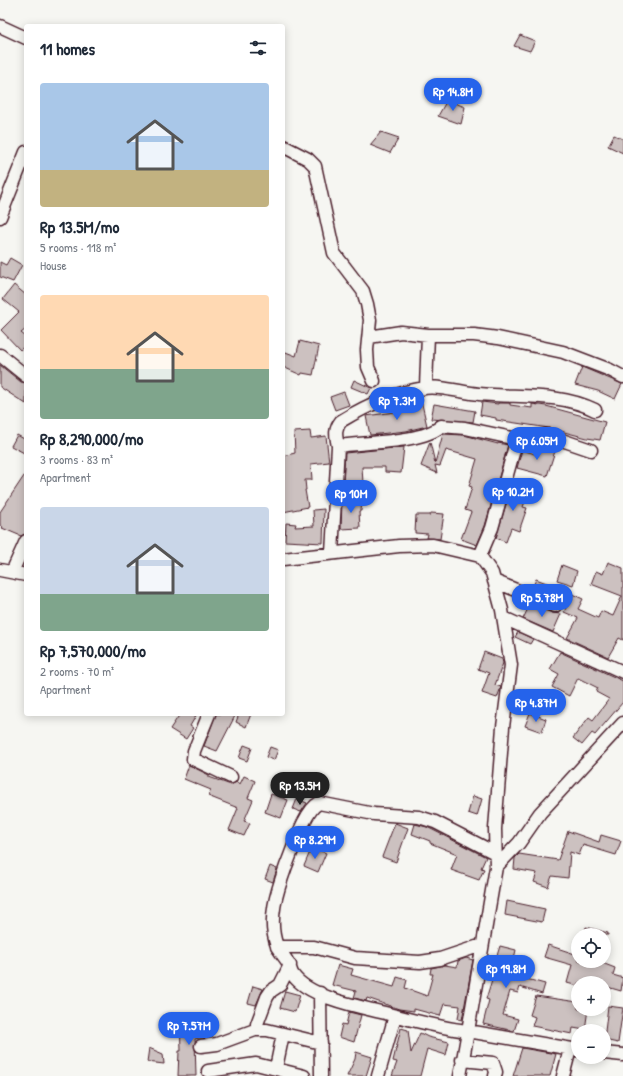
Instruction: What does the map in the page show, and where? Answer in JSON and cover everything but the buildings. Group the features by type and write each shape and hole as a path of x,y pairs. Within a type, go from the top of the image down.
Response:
{"street":[{"path":"0,26 24,37"},
{"path":"285,147 308,159 315,166 334,253 363,291 370,320 367,350 368,367 374,381"},
{"path":"0,217 24,157"},
{"path":"369,336 401,332 428,335 474,335 543,347 590,362 623,377"},
{"path":"426,387 428,335"},
{"path":"0,355 24,374"},
{"path":"332,553 338,446 335,432 336,426 340,421 383,398 426,387 479,394 559,398 586,405 595,410"},
{"path":"338,446 417,437 437,430 441,426 465,428 517,439 546,435 591,450"},
{"path":"480,556 492,528 517,439"},
{"path":"12,572 24,545"},
{"path":"285,559 399,546 433,545 480,556 492,573 504,618 511,665 503,727 495,829 496,867 460,1076"},
{"path":"0,570 24,575"},
{"path":"494,581 555,606"},
{"path":"504,618 623,672"},
{"path":"208,716 194,751 193,760 231,777"},
{"path":"496,867 519,843 540,813 623,723"},
{"path":"495,853 435,822 419,817 374,814 319,803 312,806 281,881 272,925 277,947 290,965 293,974 304,985 320,993 358,1007 395,1016 571,1049"},
{"path":"277,947 314,946 355,958 420,962 440,959 482,945"},
{"path":"257,1024 267,997 271,991 280,985 290,965"},
{"path":"320,993 321,1076"},
{"path":"378,1076 395,1016"},
{"path":"200,1046 217,1044 255,1030 267,1030 321,1043"},
{"path":"276,1068 283,1034"},
{"path":"611,1054 623,1055"},
{"path":"563,1076 571,1057"},
{"path":"462,1060 493,1063 496,1072 495,1076"},
{"path":"208,1071 256,1064 304,1076"}]}
